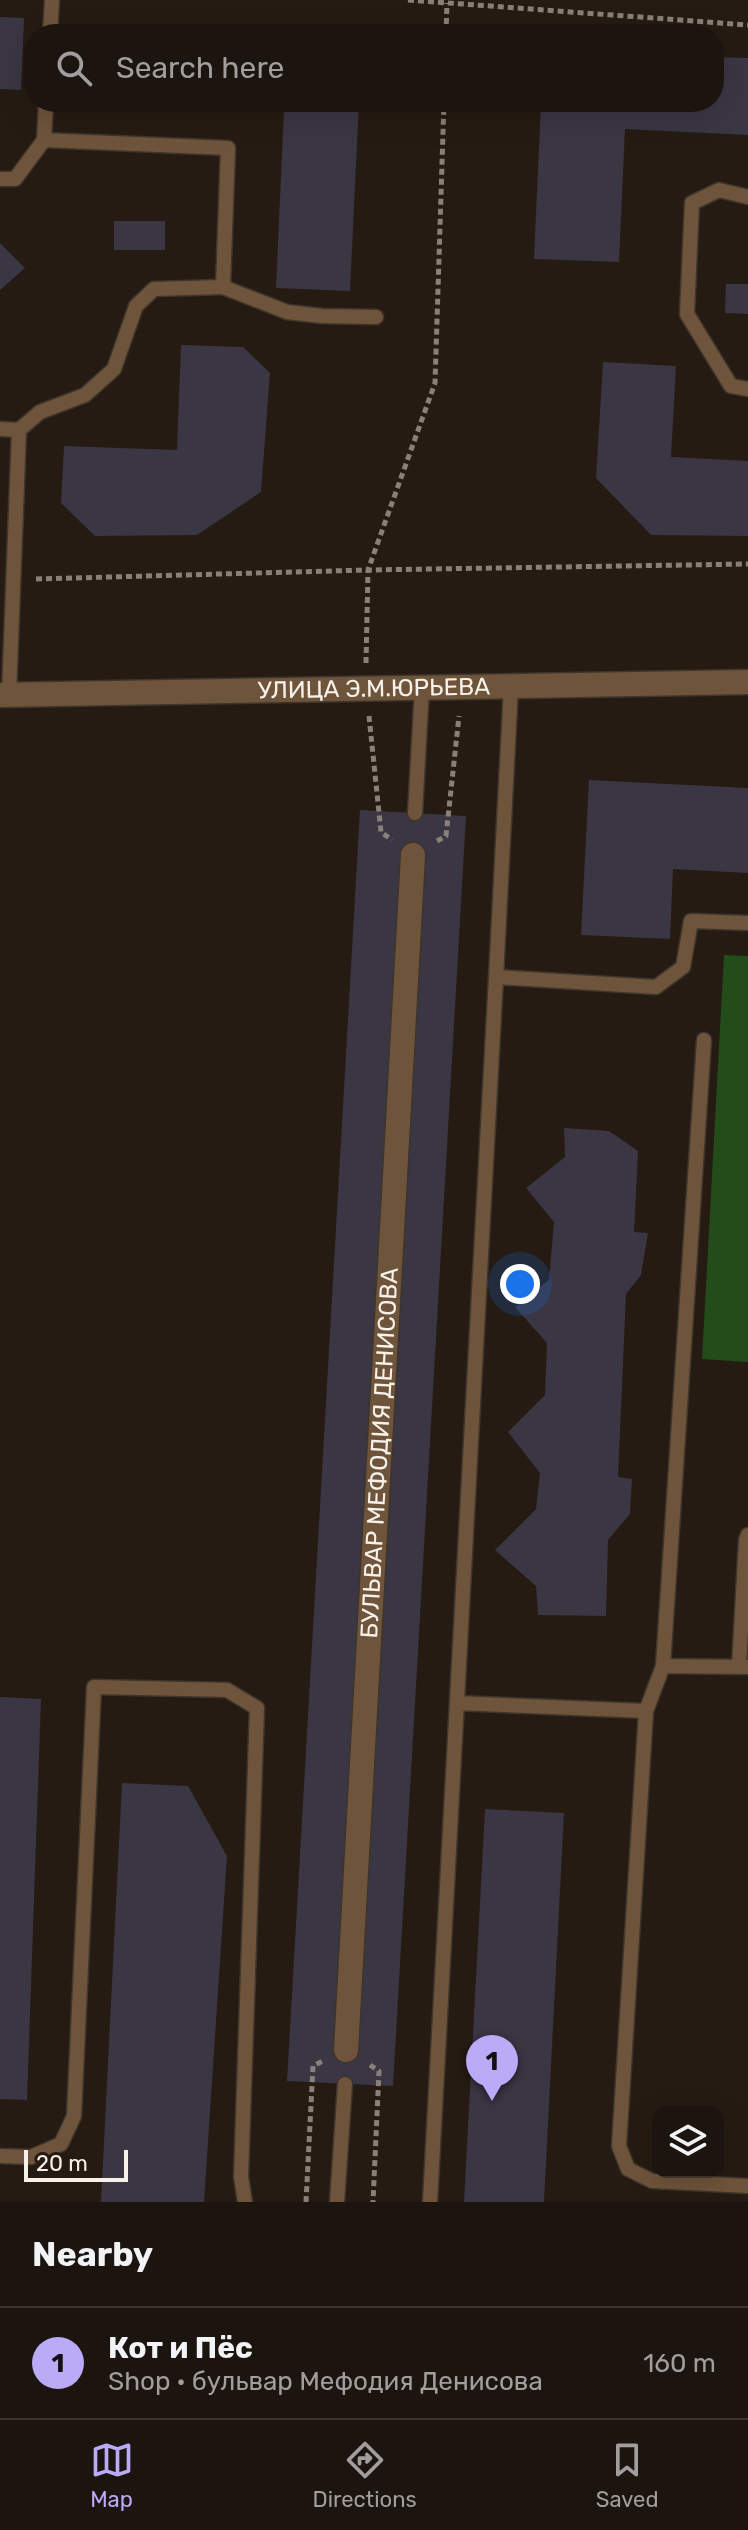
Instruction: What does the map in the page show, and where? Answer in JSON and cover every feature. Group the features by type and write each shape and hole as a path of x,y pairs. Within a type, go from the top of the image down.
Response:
{"street":[{"name":"УЛИЦА Э.М.ЮРЬЕВА","path":"5,695 748,682"},
{"name":"БУЛЬВАР МЕФОДИЯ ДЕНИСОВА","path":"346,2050 413,855"}],"lane":[{"path":"51,24 52,0"},
{"path":"0,179 15,179 44,140 45,112"},
{"path":"44,140 228,148 223,287"},
{"path":"748,197 719,190 692,203 687,314 731,386 748,389"},
{"path":"0,429 19,430 40,412 85,395 114,369 136,306 154,289 223,287 287,312 376,317"},
{"path":"5,695 19,430"},
{"path":"430,2202 511,686"},
{"path":"415,813 422,688"},
{"path":"496,977 656,987 683,967 691,921 748,923"},
{"path":"704,1040 663,1666 646,1711 619,2146 628,2169 652,2181 748,2186"},
{"path":"663,1666 743,1667 748,1535"},
{"path":"0,2156 31,2157 61,2144 74,2116 94,1687 227,1690 257,1708 241,2177 245,2202"},
{"path":"457,1703 646,1711"},
{"path":"337,2202 345,2084"}],"path":[{"path":"408,0 748,25"},
{"path":"446,24 447,3"},
{"path":"368,570 435,383 444,112"},
{"path":"13,586 36,579 748,564"}],"green space":[{"path":"724,955 748,956 748,1362 702,1359"}],"building":[{"path":"0,17 24,18 21,90 0,89"},
{"path":"724,57 748,58 748,135 625,129 619,262 534,259 541,112 724,112"},
{"path":"284,112 359,112 350,291 276,288"},
{"path":"114,221 165,221 165,250 114,250"},
{"path":"0,243 25,268 0,290"},
{"path":"726,284 748,284 748,314 725,313"},
{"path":"181,345 243,347 270,373 261,492 197,535 95,536 61,503 64,446 177,450"},
{"path":"603,362 676,366 671,457 748,461 748,536 651,535 596,478"},
{"path":"589,780 748,788 748,873 673,869 670,939 581,935"},
{"path":"360,810 466,816 393,2086 287,2081"},
{"path":"564,1128 609,1131 638,1151 634,1232 648,1233 641,1275 626,1294 618,1477 632,1479 630,1514 608,1540 606,1616 538,1615 536,1586 495,1550 536,1509 540,1473 508,1432 545,1395 547,1343 515,1307 549,1280 554,1222 526,1188 565,1157"},
{"path":"0,1697 41,1699 27,2100 0,2099"},
{"path":"122,1783 188,1786 227,1856 204,2202 101,2202"},
{"path":"485,1809 564,1813 544,2202 464,2202"}],"place":[{"name":"Кот и Пёс","path":"492,2101"}]}
